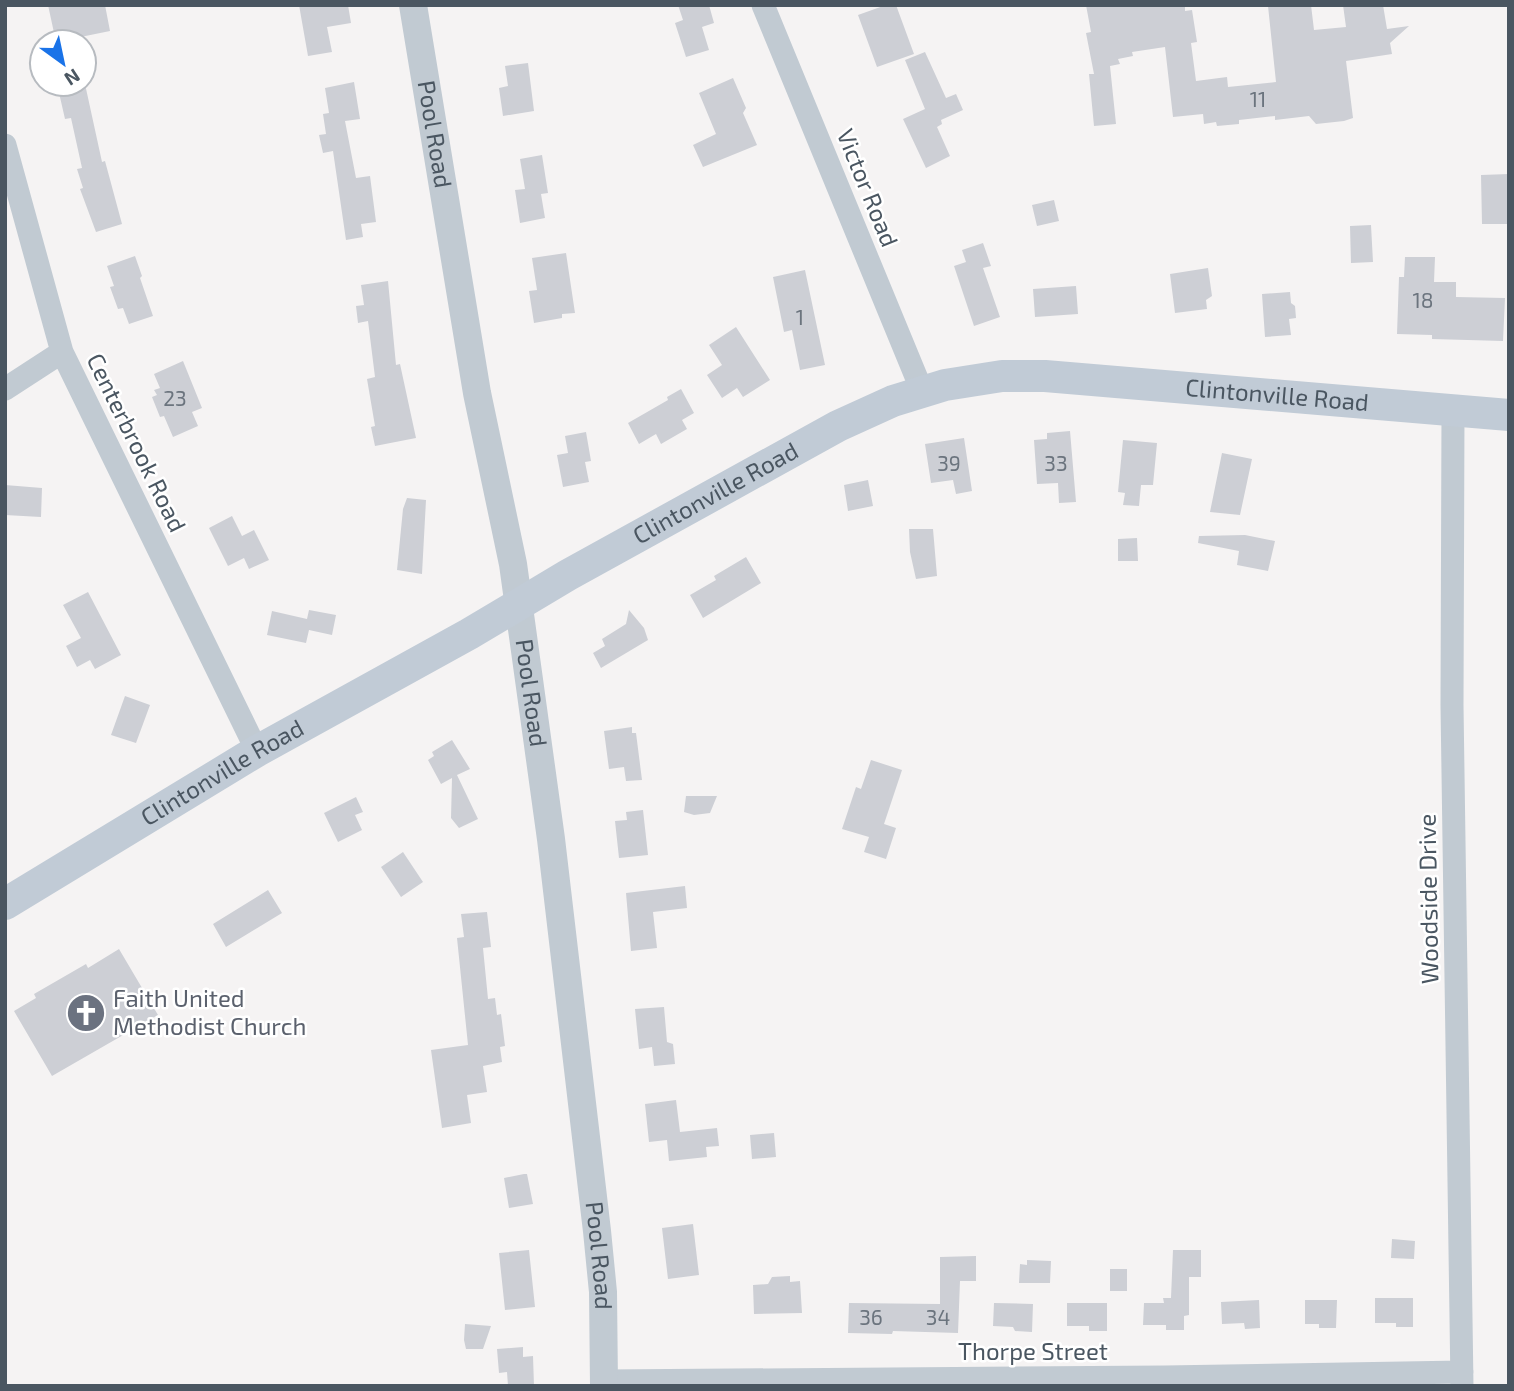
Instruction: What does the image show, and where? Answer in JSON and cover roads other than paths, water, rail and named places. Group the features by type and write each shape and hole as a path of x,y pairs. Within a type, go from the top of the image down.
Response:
{"main road":[{"name":"Clintonville Road","path":"5,904 257,751 838,426 922,391 981,379 1045,376 1509,415"}],"street":[{"name":"Pool Road","path":"413,5 477,393 513,564 551,839 597,1231 603,1293 604,1384"},
{"name":"Victor Road","path":"763,5 922,391"},
{"name":"Centerbrook Road","path":"5,145 62,352 257,751"},
{"path":"5,389 62,352"},
{"name":"Woodside Drive","path":"1453,411 1452,705 1462,1379"},
{"name":"Thorpe Street","path":"604,1384 1462,1379"}],"place":[{"name":"Faith United Methodist Church","path":"86,1013"}]}
